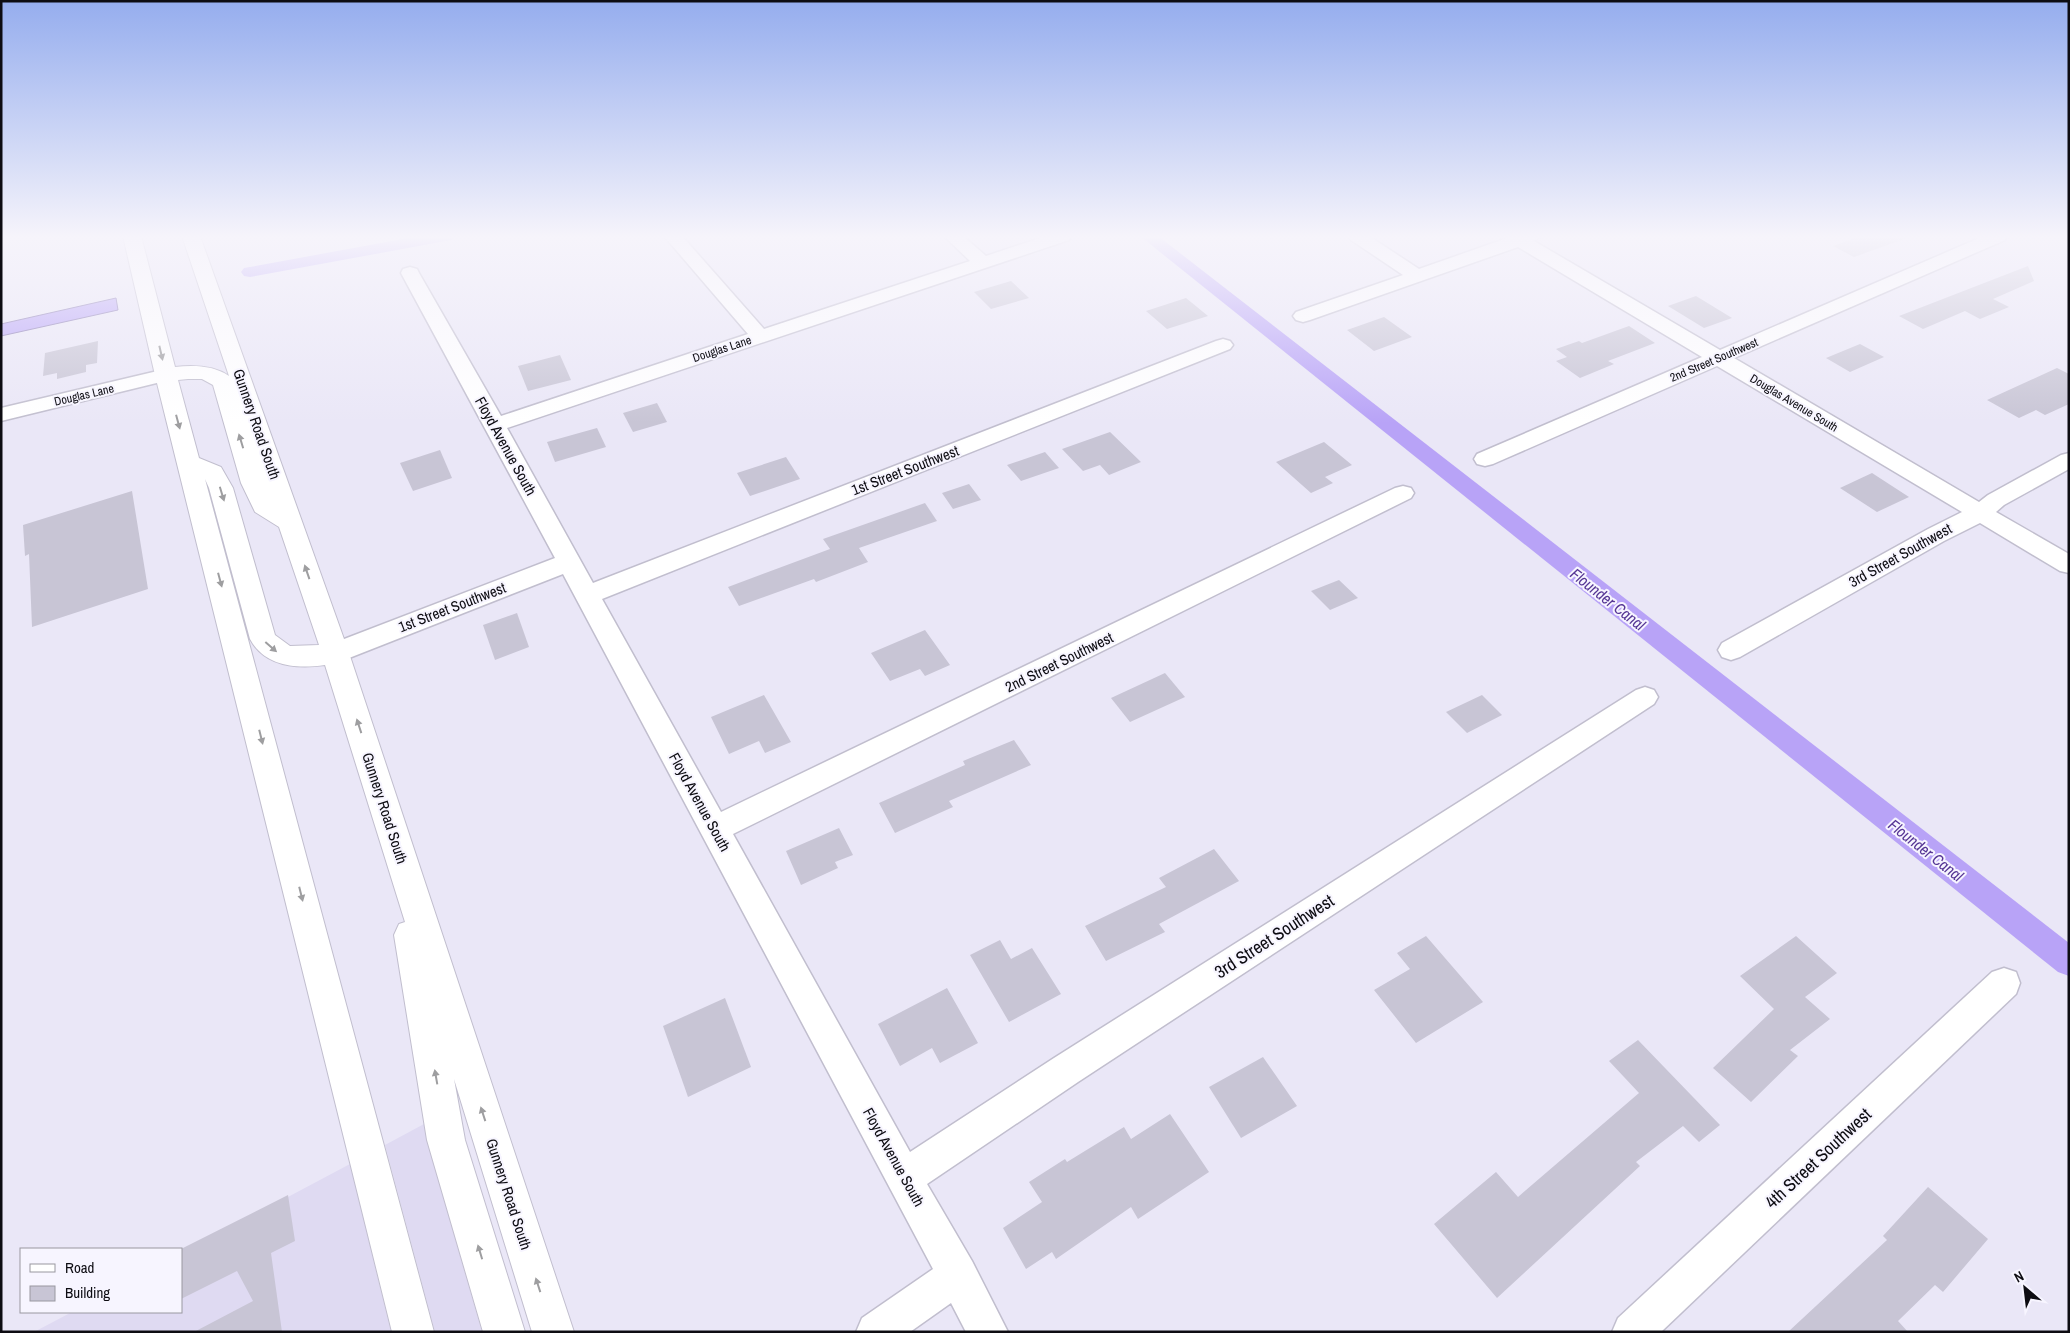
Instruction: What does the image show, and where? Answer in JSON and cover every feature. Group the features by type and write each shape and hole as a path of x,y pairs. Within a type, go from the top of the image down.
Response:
{"main road":[{"path":"147,298 413,1332"},
{"name":"Gunnery Road South","path":"214,298 335,653 553,1332"},
{"path":"166,375 200,372 215,375 223,382 254,484 264,506 291,523"},
{"path":"189,463 213,472 221,488 263,639 271,650 285,656 302,657 335,653"},
{"path":"395,838 446,1140 504,1332"}],"street":[{"name":"Floyd Avenue South","path":"424,298 905,1176 988,1332"},
{"path":"727,298 760,336"},
{"name":"Douglas Lane","path":"495,425 874,298"},
{"path":"1303,316 1354,298"},
{"name":"Douglas Avenue South","path":"1623,298 1719,358 2069,565"},
{"name":"2nd Street Southwest","path":"1485,459 1856,298"},
{"name":"1st Street Southwest","path":"587,595 1223,345"},
{"name":"Douglas Lane","path":"1,415 166,375"},
{"name":"3rd Street Southwest","path":"1731,650 1936,535 1980,513 1996,500 2069,460"},
{"name":"2nd Street Southwest","path":"714,829 1403,493"},
{"name":"1st Street Southwest","path":"335,653 569,562"},
{"name":"3rd Street Southwest","path":"905,1176 1645,697"},
{"name":"4th Street Southwest","path":"1632,1332 2004,984"},
{"path":"876,1332 958,1275"}],"shaded area":[{"path":"116,298 118,310 1,336 1,324"},
{"path":"424,1124 429,1148 482,1332 435,1332 385,1145"},
{"path":"350,1164 391,1332 34,1332 70,1313 182,1313 182,1253"}],"building":[{"path":"980,298 1028,298 991,309"},
{"path":"1186,298 1208,316 1167,329 1146,311"},
{"path":"1690,298 1700,298 1732,318 1704,328 1668,306"},
{"path":"1945,298 1995,298 1993,299 2009,307 1980,319 1965,311 1923,329 1899,316"},
{"path":"1384,317 1412,337 1374,351 1347,330"},
{"path":"1629,326 1655,343 1608,361 1614,364 1580,378 1556,361 1567,357 1556,349 1579,341 1582,343"},
{"path":"98,341 97,363 86,365 86,372 57,379 57,373 43,376 45,353"},
{"path":"1860,344 1884,357 1850,372 1826,358"},
{"path":"560,355 571,380 528,391 518,366"},
{"path":"2057,368 2069,374 2069,404 2045,415 2036,410 2019,418 1987,400"},
{"path":"657,403 667,422 633,432 623,413"},
{"path":"597,428 606,447 555,462 547,442"},
{"path":"1110,432 1141,462 1109,475 1100,465 1083,471 1062,449"},
{"path":"1324,442 1352,465 1325,477 1333,483 1311,493 1276,462"},
{"path":"440,450 452,478 413,491 400,463"},
{"path":"1045,452 1059,468 1021,481 1007,465"},
{"path":"786,457 800,479 750,496 737,473"},
{"path":"1872,473 1909,497 1877,512 1840,488"},
{"path":"969,484 981,500 953,509 942,493"},
{"path":"132,491 148,589 32,627 29,554 25,556 23,525"},
{"path":"925,503 937,521 859,548 868,562 816,582 814,579 739,606 728,587 830,549 823,539"},
{"path":"1339,580 1358,598 1330,610 1311,591"},
{"path":"517,613 529,647 495,660 483,625"},
{"path":"925,630 950,665 925,676 920,669 890,681 871,653"},
{"path":"1165,673 1185,697 1130,722 1111,698"},
{"path":"764,695 791,742 765,753 759,741 729,754 711,717"},
{"path":"1482,695 1502,715 1467,733 1446,712"},
{"path":"1014,740 1031,765 949,801 953,807 895,833 879,803 965,765 963,761"},
{"path":"839,828 853,855 835,862 838,868 801,885 786,851"},
{"path":"1214,849 1239,881 1159,924 1165,932 1106,961 1085,926 1166,887 1159,878"},
{"path":"1426,936 1483,1002 1416,1043 1374,990 1410,969 1397,953"},
{"path":"1796,936 1837,973 1805,997 1830,1019 1790,1050 1798,1056 1751,1102 1713,1068 1774,1009 1740,976"},
{"path":"1000,940 1011,959 1032,948 1061,994 1009,1022 970,955"},
{"path":"947,988 978,1043 940,1063 932,1048 900,1066 878,1024"},
{"path":"725,998 751,1067 688,1097 663,1026"},
{"path":"1638,1040 1720,1125 1699,1142 1683,1126 1636,1162 1640,1166 1497,1298 1434,1224 1496,1172 1518,1197 1639,1093 1609,1061"},
{"path":"1263,1057 1297,1106 1241,1138 1209,1087"},
{"path":"1170,1114 1209,1172 1138,1219 1131,1207 1056,1259 1052,1252 1026,1269 1003,1228 1042,1202 1029,1182 1065,1159 1067,1162 1124,1127 1131,1139"},
{"path":"1928,1187 1988,1239 1943,1292 1935,1285 1898,1321 1908,1332 1788,1332 1887,1240 1883,1236"},
{"path":"288,1195 295,1241 271,1253 282,1332 194,1332 253,1301 237,1271 182,1298 182,1248"}],"waterway":[{"name":"Flounder Canal","path":"1227,298 2069,962"}]}
